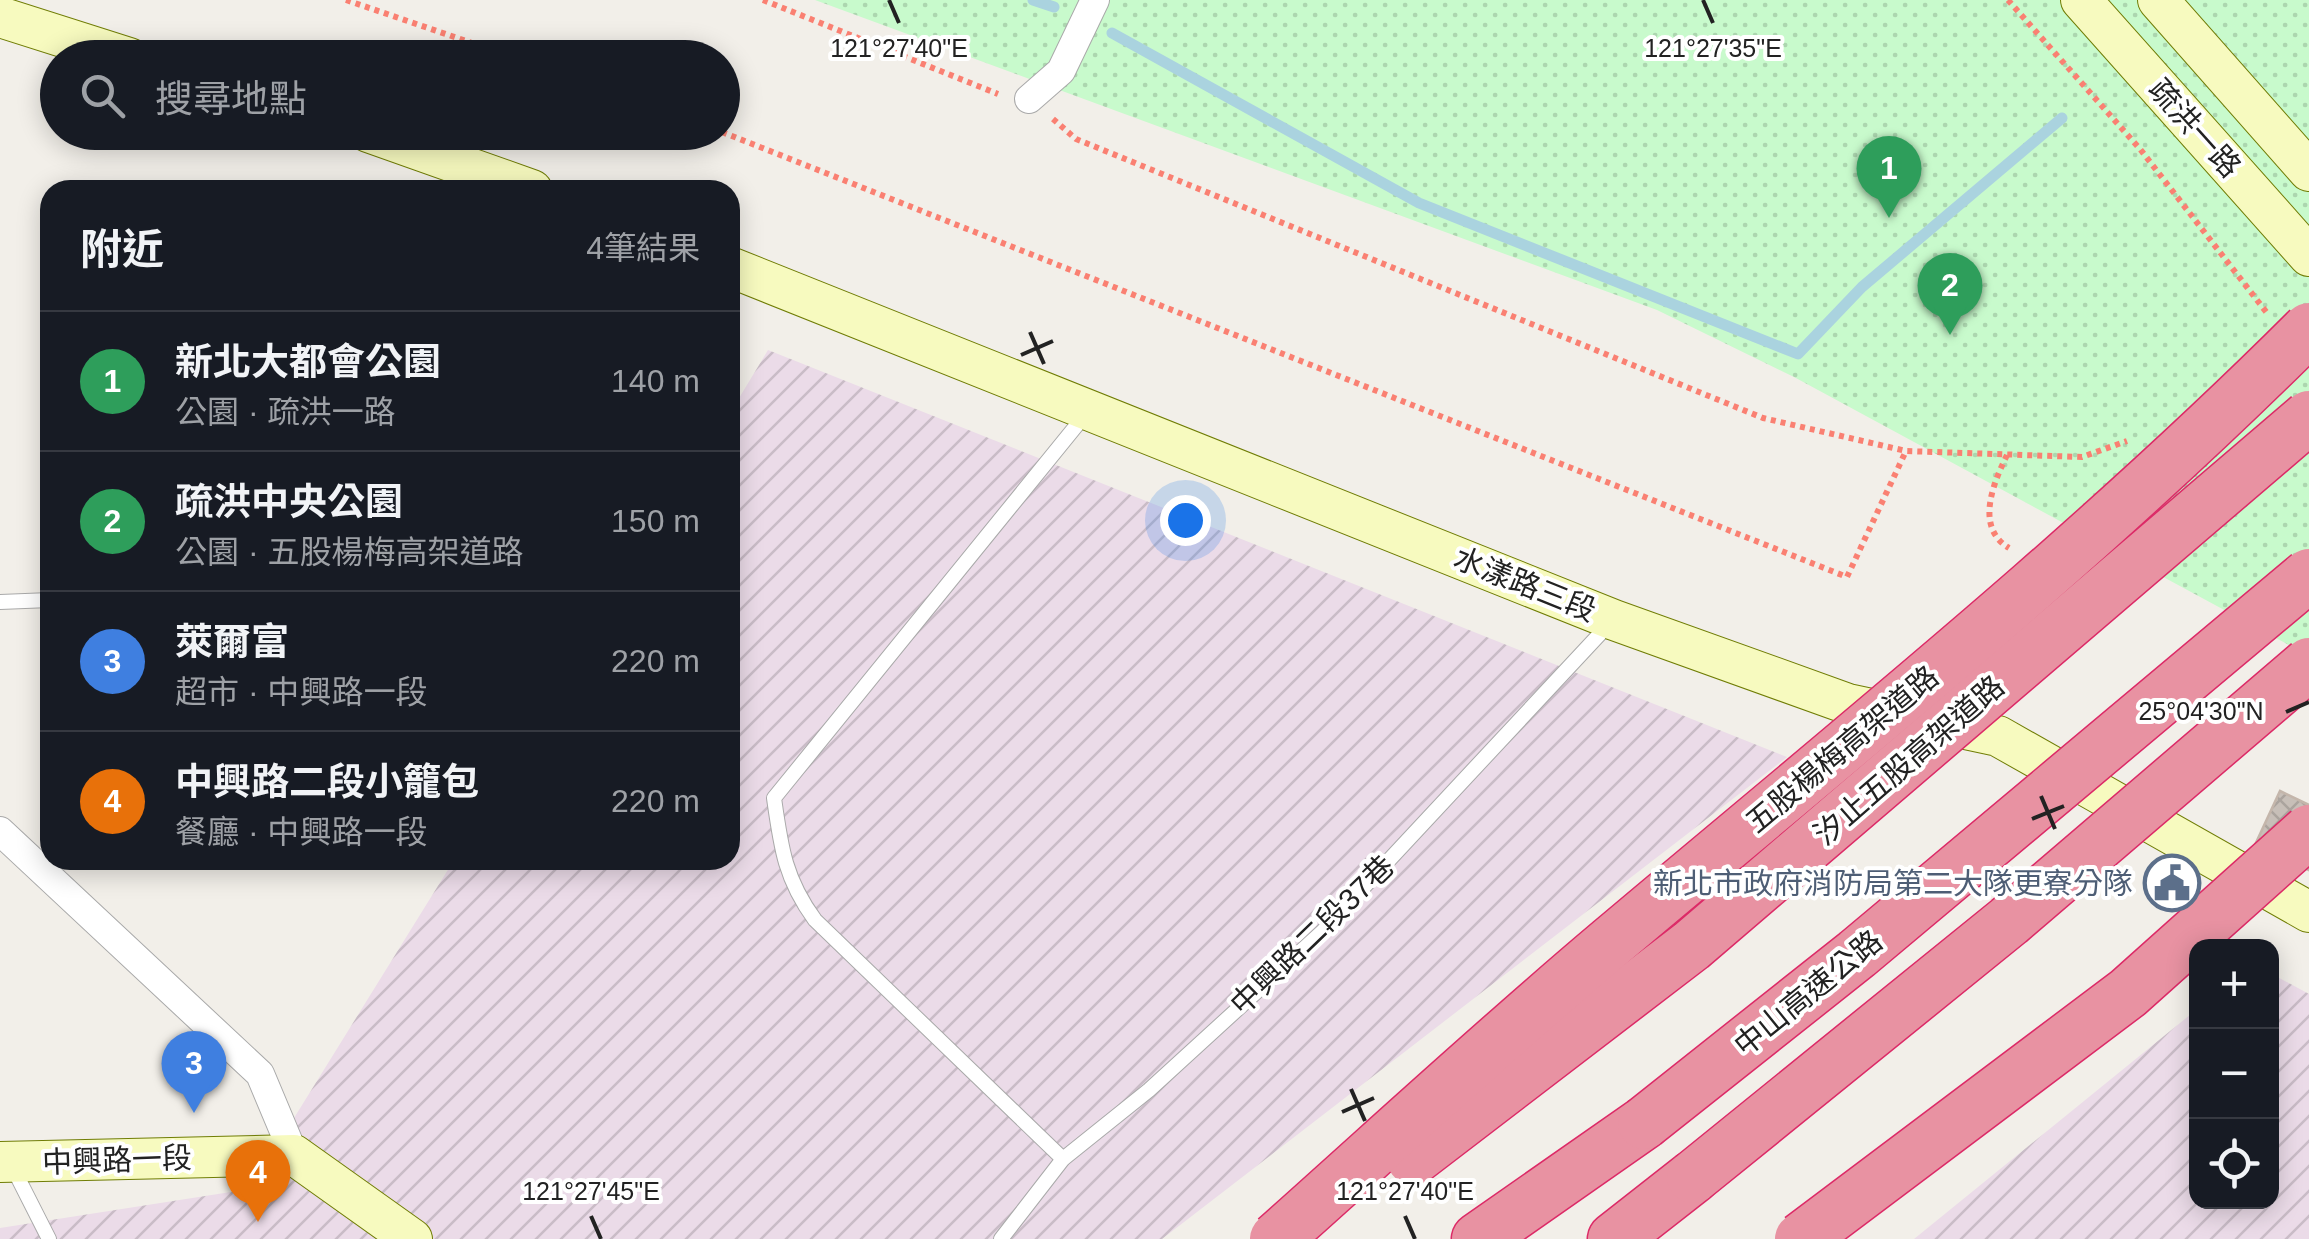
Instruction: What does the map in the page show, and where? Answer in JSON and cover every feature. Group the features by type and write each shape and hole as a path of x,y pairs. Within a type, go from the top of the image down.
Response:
{"highway":[{"name":"五股楊梅高架道路","path":"1276,1239 1606,946 2002,615 2133,498 2285,322"},
{"name":"汐止五股高架道路","path":"1310,1239 1690,946 2309,417"},
{"name":"中山高速公路","path":"1478,1239 1644,1123 1858,954 2309,575"},
{"path":"1614,1239 2009,921 2309,664"},
{"path":"1800,1239 2128,993 2309,831"}],"street":[{"path":"1029,99 1060,71 1095,0"},
{"name":"疏洪一路","path":"2081,0 2309,256"},
{"name":"疏洪一路","path":"2158,0 2309,171"},
{"path":"0,17 72,40"},
{"path":"419,150 504,180"},
{"name":"水漾路三段","path":"740,271 1091,407 1614,620 1848,704 1998,736 2309,912"},
{"path":"0,831 40,868"},
{"path":"42,870 260,1074 294,1155 412,1239"},
{"name":"中興路一段","path":"5,1162 294,1155"}],"lane":[{"path":"1063,1159 815,920 792,889 774,798 1091,407"},
{"path":"0,602 40,600"},
{"name":"中興路二段37巷","path":"1001,1239 1063,1159 1148,1090 1322,932 1614,620"},
{"path":"5,1162 49,1239"}],"path":[{"path":"346,0 463,40"},
{"path":"763,0 1006,98 1029,99 1076,139 1764,418 1906,452 2082,457 2128,440"},
{"path":"2008,0 2285,322"},
{"path":"740,139 1847,577 1906,452"},
{"path":"2252,325 2285,322"},
{"path":"2007,455 1989,492 1990,506 2002,544 2014,550"}],"shaded area":[{"path":"768,350 1787,757 1162,1239 0,1239 0,1228 250,1189 448,870 740,870 740,396"},
{"path":"2279,978 2309,994 2309,1239 1914,1239 2189,1016 2189,1209 2279,1209"}],"green space":[{"path":"815,0 2309,0 2309,656 1794,377 1657,310"}],"building":[{"path":"2280,791 2309,805 2309,870 2255,845"}],"waterway":[{"path":"1033,0 1054,7"},
{"path":"1112,33 1419,203 1798,354 1862,287 2062,118"}],"place":[{"name":"新北大都會公園","path":"1889,218"},
{"name":"疏洪中央公園","path":"1950,335"},
{"name":"新北市政府消防局第二大隊更寮分隊","path":"2172,883"},
{"name":"萊爾富","path":"194,1113"},
{"name":"中興路二段小籠包","path":"258,1222"}]}
